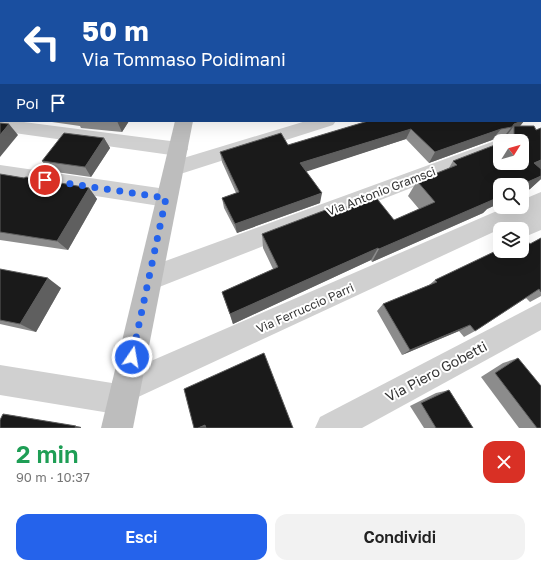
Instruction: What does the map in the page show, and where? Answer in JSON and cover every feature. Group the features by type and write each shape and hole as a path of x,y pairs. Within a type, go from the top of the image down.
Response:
{"street":[{"path":"117,428 184,122"},
{"path":"0,125 176,158 323,122"},
{"name":"Via Antonio Gramsci","path":"149,279 493,149"},
{"path":"0,173 166,198"},
{"name":"Via Ferruccio Parri","path":"124,394 492,229 541,201"},
{"path":"529,225 541,220"},
{"name":"Via Piero Gobetti","path":"331,428 541,315"},
{"path":"0,380 124,394"}],"building":[{"path":"365,122 519,122 514,124 512,127 501,129 435,152 411,129 300,163 322,193 235,224 222,198 239,192 220,152 281,133 288,145"},
{"path":"0,123 9,124 0,135"},
{"path":"514,126 534,126 536,130 541,128 541,160 534,163 541,169 541,176 529,181 529,178 493,178 493,200 379,249 378,248 230,314 222,292 278,267 262,234 336,206 339,210 374,195 394,220 435,202 417,181 457,165 453,161 493,146 493,170 529,170 529,134 514,134"},
{"path":"64,133 104,138 85,167 42,161"},
{"path":"0,174 89,188 57,241 0,232"},
{"path":"541,238 541,292 539,289 475,331 470,325 410,350 383,304 437,282 435,280 493,252 493,258 529,258 529,243 530,244"},
{"path":"0,269 48,278 20,324 0,320"},
{"path":"264,353 293,428 206,428 205,425 194,428 184,389"},
{"path":"518,358 541,386 541,428 537,428 495,373"},
{"path":"449,390 473,428 436,428 421,403"},
{"path":"3,414 76,426 75,428 0,428 0,420"}],"route":[{"path":"45,180 166,198 132,357"}]}
